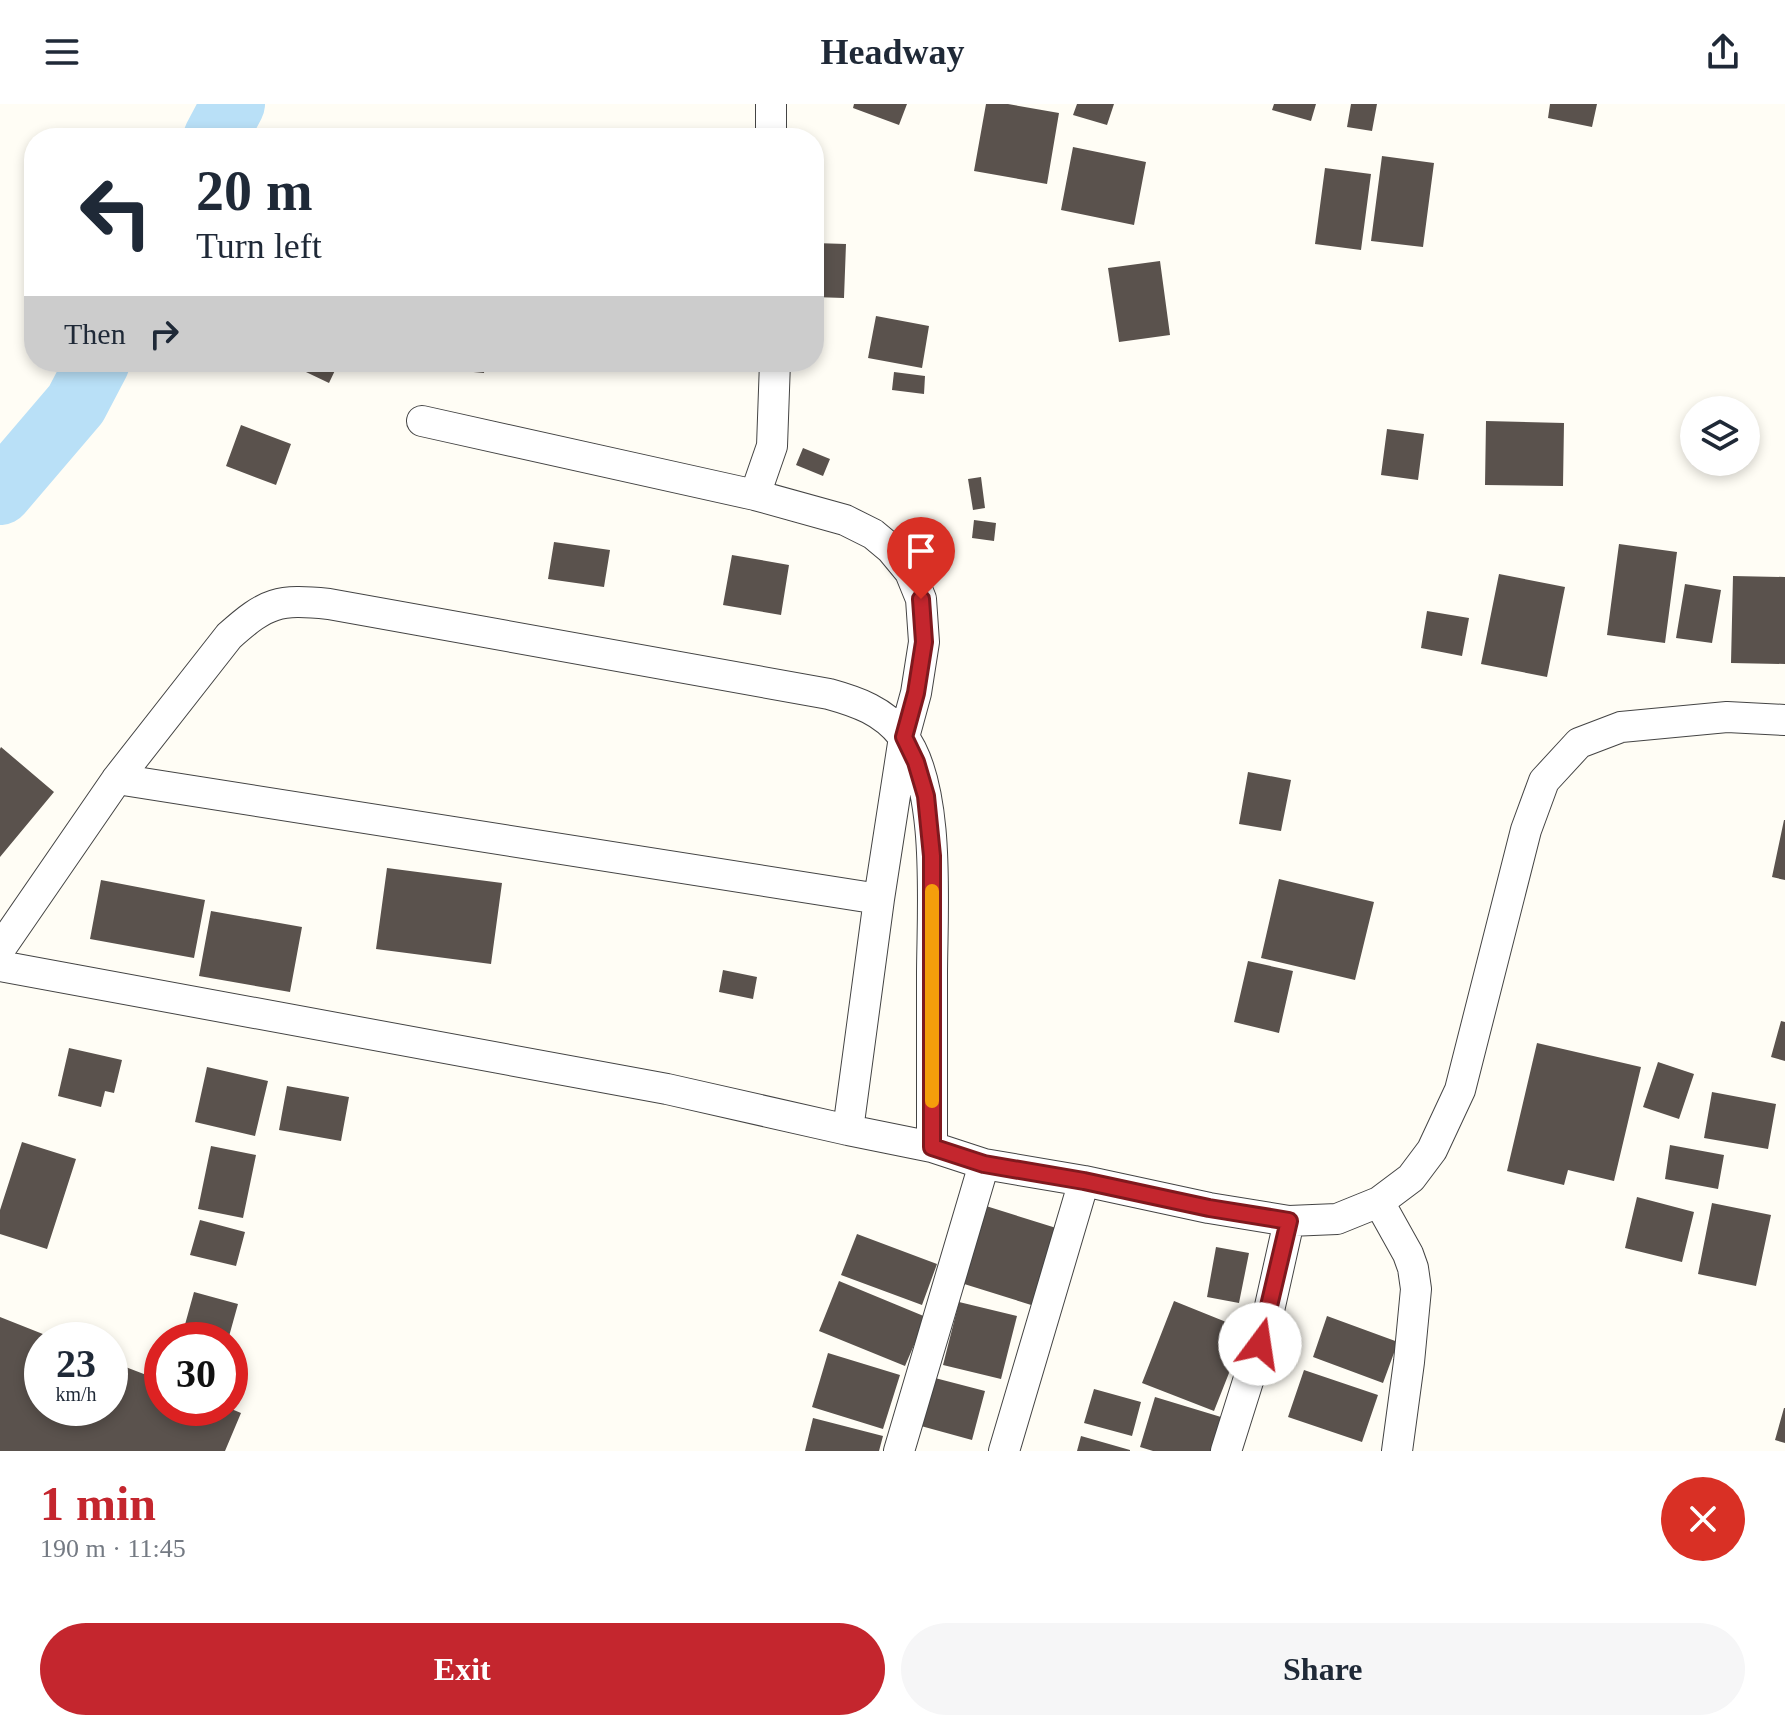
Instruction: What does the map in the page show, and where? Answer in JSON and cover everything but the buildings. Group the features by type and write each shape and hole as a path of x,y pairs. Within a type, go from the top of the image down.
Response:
{"street":[{"path":"771,104 771,128"},
{"path":"755,495 772,446 775,372"},
{"path":"422,421 755,495 845,520 873,534 891,549 910,572 921,599 924,642 916,693 904,737 848,1130"},
{"path":"0,949 117,779 229,636 251,616 272,605 297,601 329,604 829,694 858,702 882,715 904,737 916,762 926,796 932,856 932,1147"},
{"path":"0,966 667,1089 932,1147 984,1164 1084,1181 1209,1208 1289,1221 1337,1219 1379,1202 1411,1178 1432,1150 1460,1090 1526,830 1544,781 1579,743 1621,727 1727,717 1785,720"},
{"path":"117,779 879,899"},
{"path":"899,1451 984,1164"},
{"path":"1004,1451 1084,1181"},
{"path":"1379,1202 1408,1254 1416,1289 1397,1451"},
{"path":"1226,1451 1266,1324 1289,1221"}],"waterway":[{"path":"220,128 233,104"},
{"path":"0,493 76,404 93,372"}],"slow traffic":[{"path":"932,891 932,1101"}],"route":[{"path":"921,599 924,642 916,693 904,737 916,762 926,796 930,826 932,1147 984,1164 1289,1221 1260,1344"}]}
